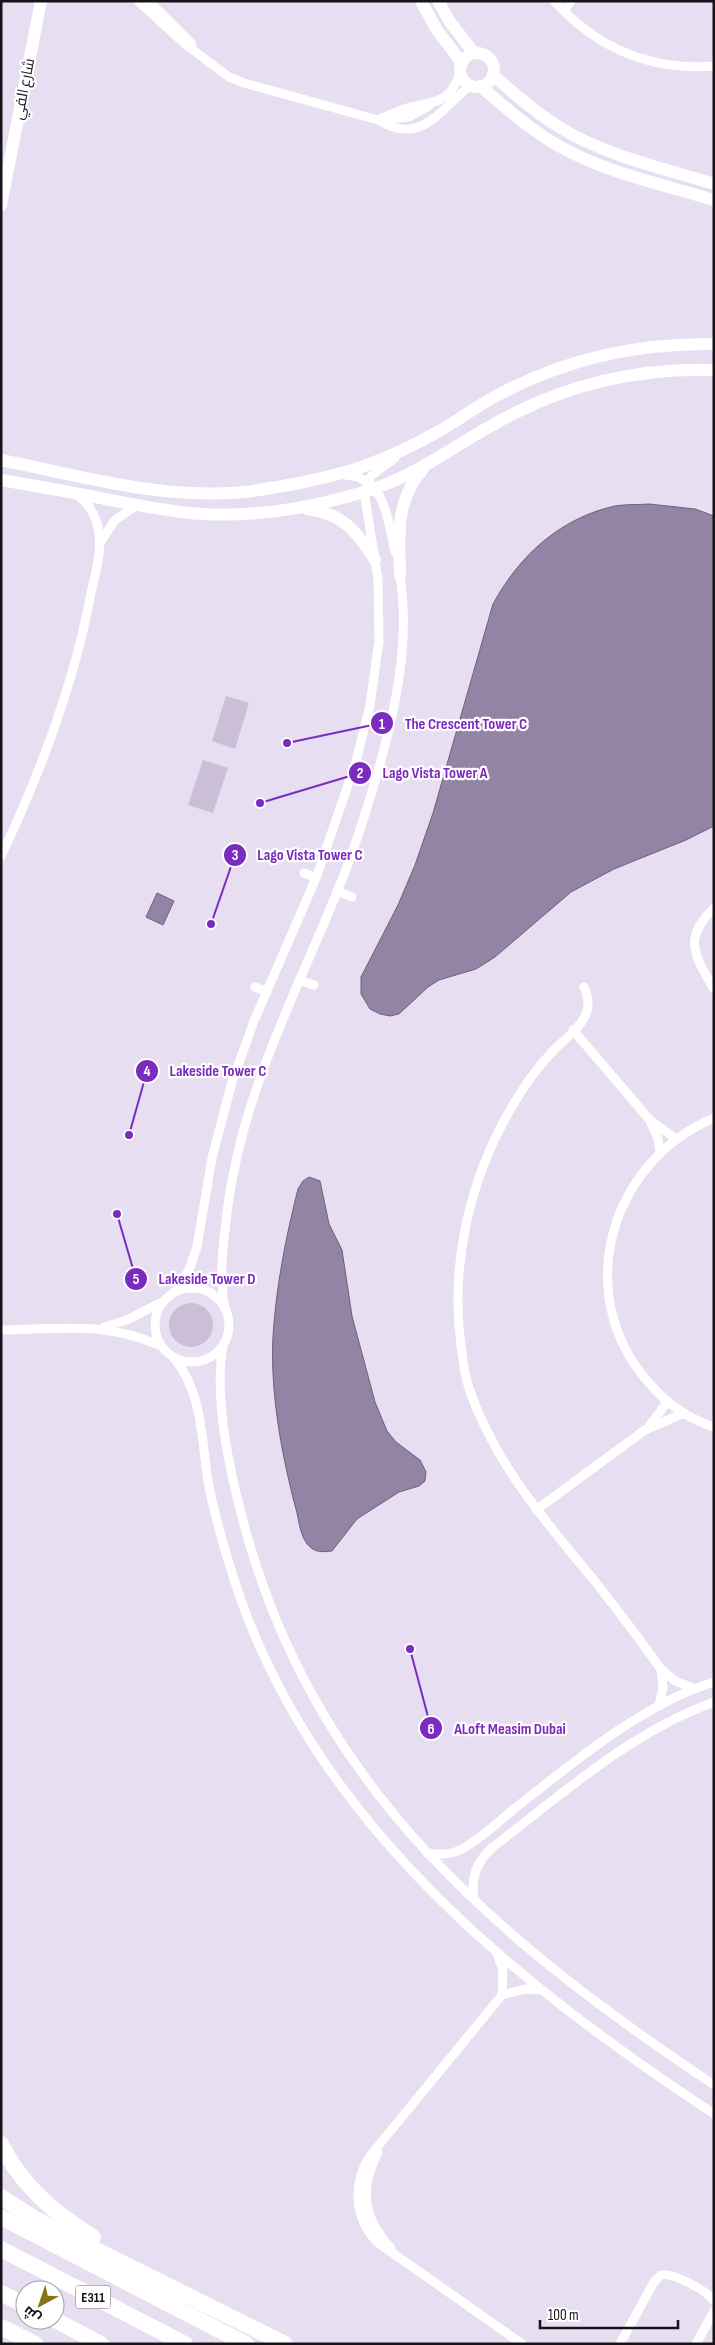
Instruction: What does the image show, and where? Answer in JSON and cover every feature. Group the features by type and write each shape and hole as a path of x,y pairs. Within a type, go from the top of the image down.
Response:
{"highway":[{"path":"1,2144 24,2180 47,2205 148,2276"},
{"path":"1,2196 34,2218 285,2344"},
{"path":"1,2217 246,2344"},
{"name":"E311","path":"1,2249 185,2344"},
{"path":"1,2293 15,2300"},
{"name":"E311","path":"65,2325 101,2344"},
{"path":"1,2327 35,2344"}],"street":[{"name":"شارع الفي","path":"1,205 40,1"},
{"path":"138,1 178,38 236,81 378,120 401,130 423,127 434,120 475,86 488,82 493,75 494,67 490,59 483,54 474,53 467,57 447,95 415,115 402,119 378,120"},
{"path":"149,1 202,56"},
{"path":"421,1 437,30 462,67 464,80 542,135 576,155 615,170 714,200"},
{"path":"438,1 450,22 474,53"},
{"path":"554,1 598,40 639,59 669,66 714,66"},
{"path":"564,11 571,1"},
{"path":"493,75 542,116 580,139 621,156 714,184"},
{"path":"378,120 408,108 432,104"},
{"path":"415,115 423,127"},
{"path":"176,1291 189,1270 197,1247 206,1185 229,1091 267,992 316,878 345,798 370,704 380,640 379,598 369,487 375,472 414,445 520,383 574,362 632,349 670,345 714,344"},
{"path":"297,509 369,487 425,466 514,414 584,386 641,373 667,370 714,370"},
{"path":"1,460 116,484 210,493 270,489 336,474 368,464 414,445"},
{"path":"425,466 411,484 401,510 399,524 400,575 404,638 400,681 376,779 338,892 257,1082 240,1138 222,1254 221,1281 229,1328 223,1346 220,1369 221,1392 234,1481 248,1540 272,1610 303,1678 340,1743 383,1803 427,1853 515,1938 595,2001 714,2086"},
{"path":"336,474 354,475 369,487 385,510 400,575"},
{"path":"1,480 181,512 246,514 297,509 320,511 350,526 375,560"},
{"path":"1,856 39,770 63,702 87,615 100,543 98,526 92,511 75,492"},
{"path":"100,543 115,520 138,505"},
{"path":"304,874 316,878"},
{"path":"338,892 352,897"},
{"path":"714,908 698,926 694,946 700,965 714,989"},
{"path":"299,980 314,985"},
{"path":"255,987 267,992"},
{"path":"584,987 588,1008 583,1020 533,1075 505,1118 489,1151 473,1196 466,1224 458,1283 460,1335 468,1383 497,1449 536,1510 612,1603 661,1669 675,1681 693,1688"},
{"path":"573,1030 648,1119 658,1139 660,1153"},
{"path":"714,1118 676,1139 660,1153 639,1177 622,1205 610,1244 608,1285 616,1326 624,1345 644,1377 668,1401 684,1413 714,1428"},
{"path":"648,1119 676,1139"},
{"path":"101,1328 139,1314 176,1291 187,1288 199,1288 214,1296 226,1309"},
{"path":"161,1346 154,1328 157,1310 162,1301"},
{"path":"1,1330 101,1328 129,1333 161,1346 174,1358 188,1377 193,1388 210,1489 232,1574 259,1645 289,1705 324,1763 364,1818 424,1886 497,1954 591,2028 714,2114"},
{"path":"174,1358 185,1362 206,1360 223,1346"},
{"path":"645,1430 668,1401"},
{"path":"536,1510 645,1430 684,1413"},
{"path":"659,1706 663,1687 661,1669"},
{"path":"427,1853 448,1854 467,1846 568,1768 659,1706 693,1688 714,1682"},
{"path":"474,1899 472,1890 475,1870 480,1860 493,1847 623,1750 685,1713 714,1702"},
{"path":"497,1954 503,1970 502,1995"},
{"path":"522,2344 383,2247 372,2236 361,2216 358,2202 358,2185 362,2170 370,2156 502,1995 525,1989 542,1990"},
{"path":"620,2344 654,2282 661,2275 674,2276 708,2295 714,2301"},
{"path":"696,2344 714,2311"}],"shaded area":[{"path":"649,504 695,509 714,516 714,826 686,840 614,869 571,892 495,957 476,969 439,980 428,987 399,1014 390,1016 370,1009 361,994 361,977 398,905 415,865 433,813 493,604 515,570 543,542 559,530 576,520 615,506"},
{"path":"226,696 249,703 235,749 212,741"},
{"path":"203,760 228,768 213,813 188,805"},
{"path":"157,893 174,901 163,925 146,917"},
{"path":"309,1177 320,1181 329,1224 342,1250 352,1316 375,1402 387,1431 396,1442 420,1460 426,1472 425,1481 419,1486 399,1492 357,1519 332,1551 325,1552 316,1551 311,1548 301,1530 286,1470 273,1380 273,1336 282,1262 298,1189 303,1181"},
{"path":"191,1303 203,1307 209,1313 213,1325 209,1337 203,1343 191,1347 179,1343 173,1337 169,1325 173,1313 179,1307"}],"place":[{"name":"The Crescent Tower C","path":"287,743"},
{"name":"Lago Vista Tower A","path":"260,803"},
{"name":"Lago Vista Tower C","path":"211,924"},
{"name":"Lakeside Tower C","path":"129,1135"},
{"name":"Lakeside Tower D","path":"117,1214"},
{"name":"ALoft Measim Dubai","path":"410,1649"}]}
